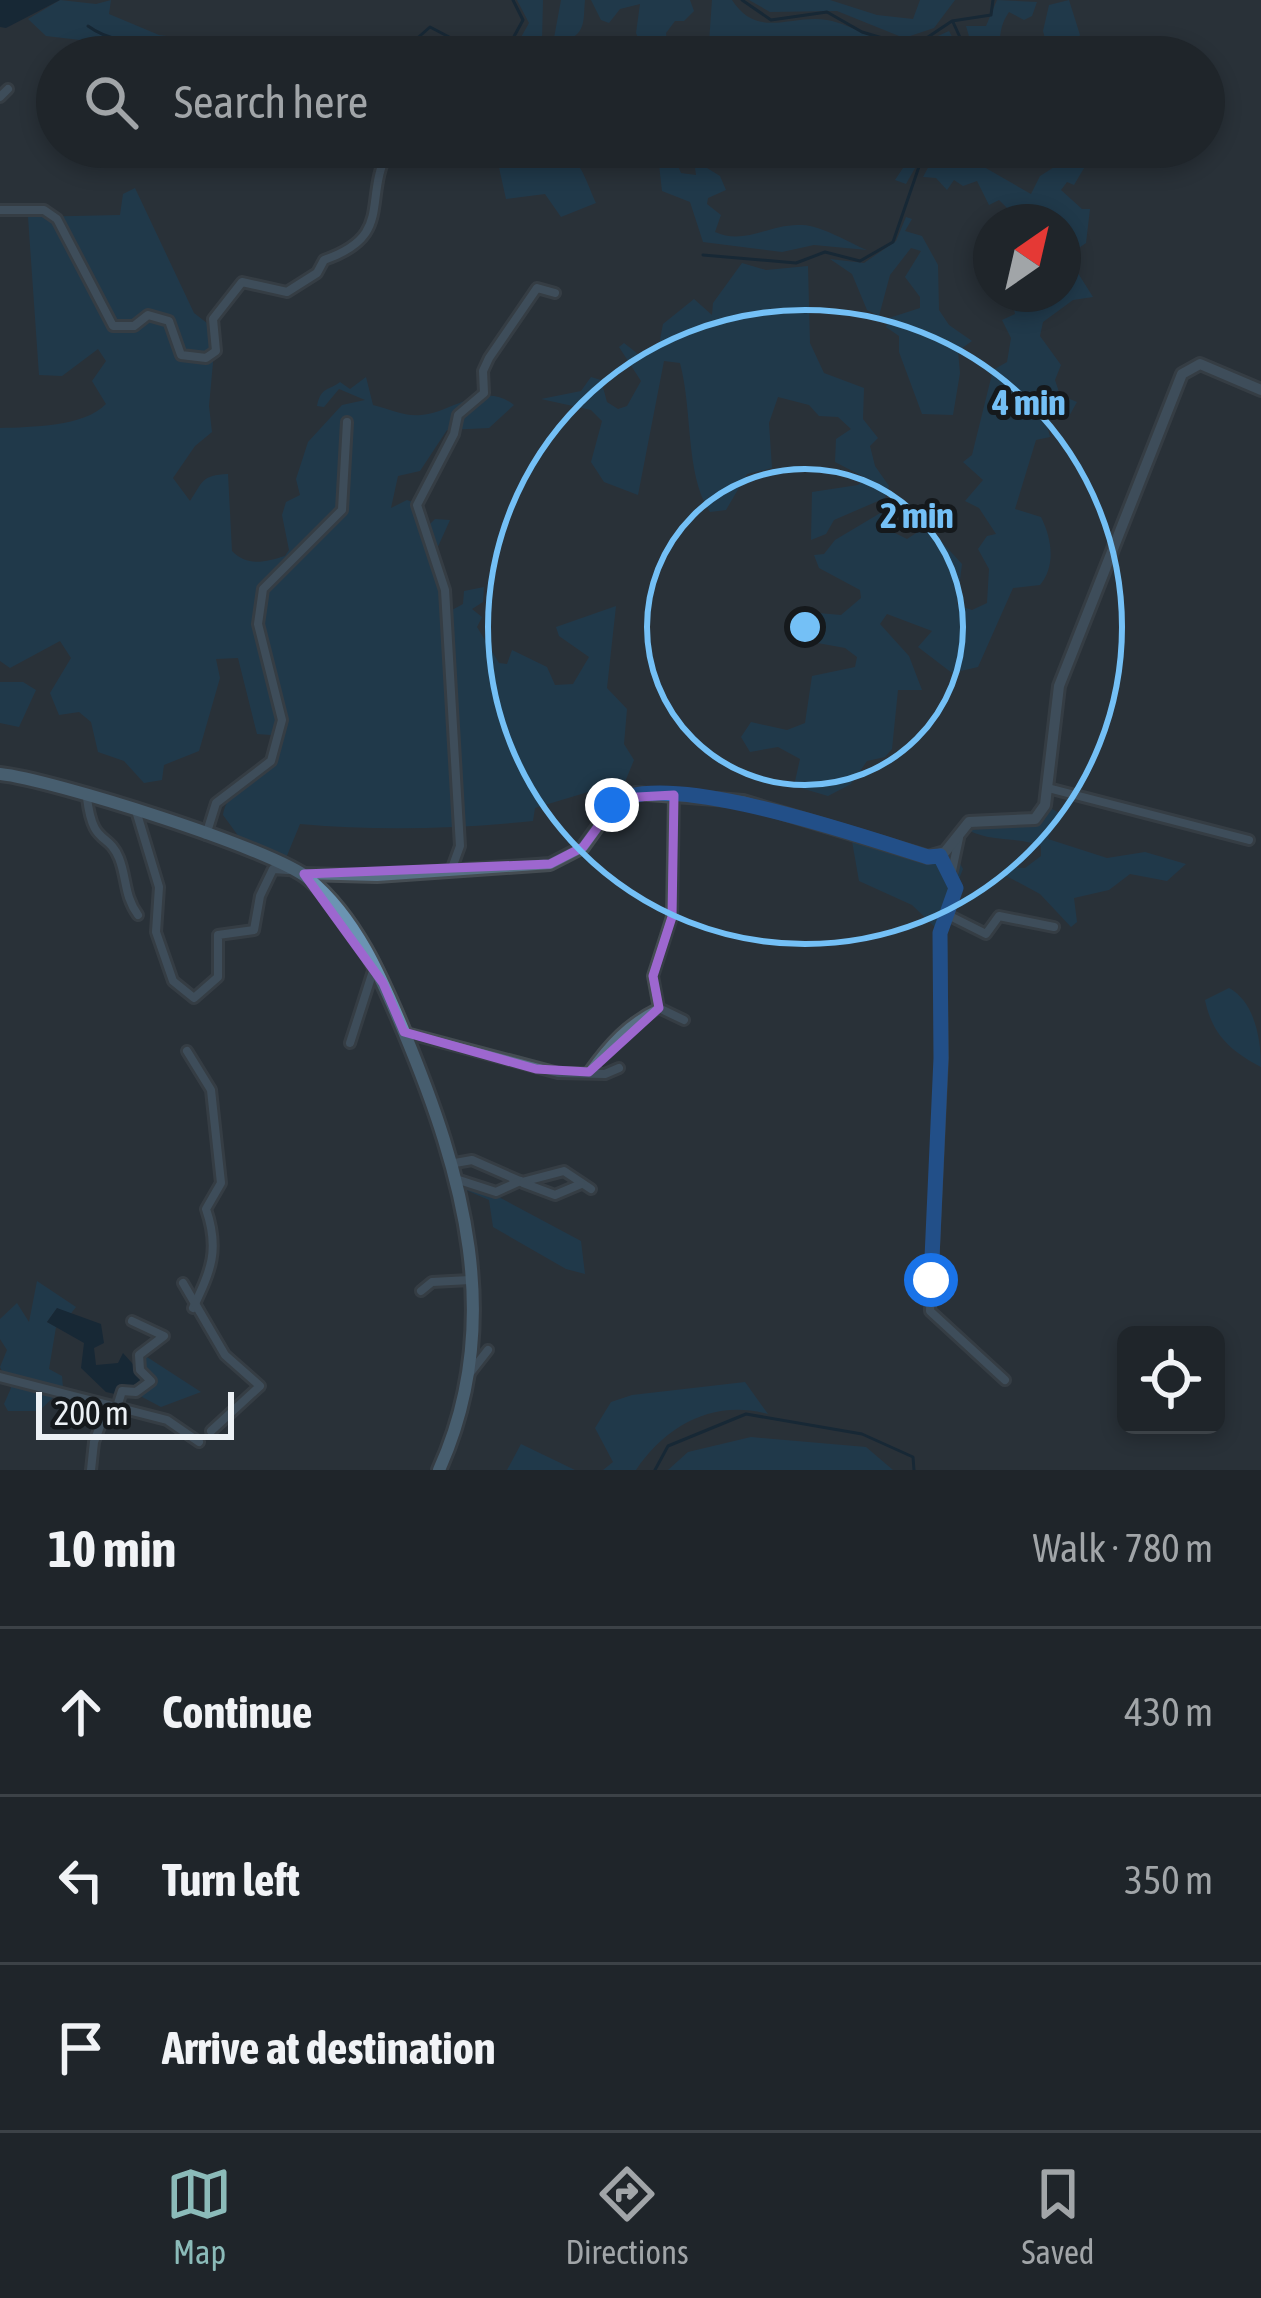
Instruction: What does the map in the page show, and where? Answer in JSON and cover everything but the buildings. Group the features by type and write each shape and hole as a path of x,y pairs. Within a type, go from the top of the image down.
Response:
{"main road":[{"path":"0,774 206,835 302,873 339,911 375,966 459,1180 470,1280 470,1373 439,1470"}],"street":[{"path":"0,210 44,209 57,219 113,326 134,326 148,315 169,321 182,355 210,358 216,352 214,319 242,282 287,292 317,273 325,260 352,250 368,235 375,216 378,168"},
{"path":"452,868 460,846 446,590 416,505 454,434 458,415 484,393 483,370 526,297 537,288 555,292"},
{"path":"137,814 159,887 156,932 173,981 194,998 218,977 218,935 254,930 266,876 273,868 302,873 558,862 583,847 620,798 732,799 928,857 940,856 974,820 1005,824 1035,819 1045,805 1059,686 1182,374 1200,364 1261,390"},
{"path":"206,835 214,806 272,758 282,713 258,624 260,601 268,581 342,510 347,422"},
{"path":"1046,788 1249,840"},
{"path":"659,1008 653,976 672,917 674,795"},
{"path":"87,798 93,831 117,854 123,886 138,915"},
{"path":"952,872 962,828"},
{"path":"940,856 956,888 946,914 937,1000 941,1072 930,1311 1005,1380"},
{"path":"946,914 986,934 998,916 1054,927"},
{"path":"350,1043 375,966"},
{"path":"659,1008 684,1020"},
{"path":"590,1072 637,1019 659,1008"},
{"path":"404,1032 536,1069 590,1072 619,1068"},
{"path":"187,1051 212,1090 221,1183 206,1208 216,1245 214,1265 193,1308"},
{"path":"455,1163 472,1160 555,1196 580,1184"},
{"path":"459,1180 496,1192 564,1171 591,1189"},
{"path":"421,1291 432,1282 470,1280"},
{"path":"183,1283 193,1308 225,1355 260,1386 211,1431"},
{"path":"91,1470 94,1442 122,1391 136,1392 151,1381 140,1370 140,1355 164,1336 132,1321"},
{"path":"470,1373 488,1350"},
{"path":"0,1377 167,1420 199,1442"}],"highlighted area":[{"path":"674,795 672,917 653,976 659,1008 589,1072 536,1069 404,1032 383,983 304,874 550,864 583,847 619,798"}],"shaded area":[{"path":"0,0 60,0 6,28 0,27"},
{"path":"60,0 96,4 111,0 109,14 167,36 46,36 28,19"},
{"path":"517,0 543,0 542,36 522,36 529,23"},
{"path":"561,0 585,0 579,31 573,36 554,36"},
{"path":"591,0 690,0 694,11 684,21 675,21 666,36 637,36 640,4 620,9 609,23 601,20"},
{"path":"712,0 732,0 742,12 764,22 827,20 870,36 709,36"},
{"path":"749,0 830,0 877,15 913,19 920,0 955,0 934,28 910,36 837,11 770,12"},
{"path":"997,0 1037,2 1032,16 1024,20 1009,12 1000,36 969,36 966,26 986,26"},
{"path":"1069,0 1079,36 1044,36 1049,5"},
{"path":"499,168 580,168 596,203 561,217 545,194 506,199"},
{"path":"659,168 679,168 681,173 696,175 695,168 707,168 720,176 726,190 708,198 707,204 721,215 715,232 737,237 802,225 867,250 814,245 782,252 703,242 690,202 662,191"},
{"path":"903,168 915,168 906,184 895,180"},
{"path":"928,168 986,168 1031,194 1040,176 1053,168 1084,168 1074,185 1067,182 1061,190 1076,204 1003,204 999,200 988,204 977,181 963,186 954,180 947,190 936,178 923,177"},
{"path":"135,188 194,313 216,330 209,406 212,432 195,446 173,478 190,501 208,478 228,474 232,551 238,556 264,561 285,556 289,550 282,515 286,502 300,495 296,479 308,442 342,405 365,400 339,389 324,407 317,406 323,392 340,382 350,389 366,377 373,405 409,415 432,413 479,397 503,398 514,405 489,428 447,430 420,471 398,476 391,508 407,500 418,504 427,527 435,519 450,520 436,551 452,610 463,604 464,591 484,587 483,602 472,609 482,617 477,627 499,663 507,664 512,650 547,667 555,685 573,684 589,657 559,636 556,627 616,606 607,688 627,709 624,744 634,760 620,794 612,799 598,789 535,808 533,821 416,828 300,824 286,858 242,841 223,815 235,792 271,768 279,743 271,735 257,734 238,658 216,659 220,678 199,751 164,765 162,780 144,783 124,761 98,752 91,722 79,712 59,715 50,693 71,658 60,641 10,668 0,661 0,428 71,421 106,404 92,381 106,361 98,349 62,376 39,375 28,217 120,215 123,194"},
{"path":"1081,208 1090,209 1086,243 1081,246"},
{"path":"906,217 912,219 905,231 922,236 938,265 939,310 949,325 972,341 958,351 960,373 953,415 922,414 899,352 899,336 886,327 889,318 920,308 920,297 905,277 921,251 911,248 890,275 879,316 867,310 852,274 830,259 864,263 896,241"},
{"path":"742,263 766,270 808,266 810,343 824,373 864,388 863,419 878,438 870,446 875,466 889,486 885,498 834,520 826,534 811,540 812,492 858,485 866,478 835,462 836,439 851,429 838,417 819,416 809,405 778,397 769,423 772,468 747,474 726,510 710,512 693,462 680,363 664,361 638,495 604,482 591,462 602,421 591,410 541,399 581,391 591,377 601,380 607,402 618,409 627,406 641,381 619,347 624,343 638,354 659,345 663,324 694,299 712,315 713,303"},
{"path":"1081,278 1093,297 1081,299"},
{"path":"1057,312 1043,322 1040,336 1061,365 1055,380 1060,395 1077,402 1068,418 1059,411 1045,417 1050,437 1036,440 1015,509 1041,517 1050,543 1048,569 1040,585 1013,588 978,667 952,673 918,647 932,631 887,614 880,624 909,656 922,690 898,690 892,749 885,757 867,761 851,784 828,796 794,786 800,759 778,747 750,752 741,737 751,722 787,730 805,723 812,676 855,667 857,657 845,648 812,642 807,612 841,615 861,598 860,590 819,568 814,555 824,554 835,540 882,512 892,517 889,530 907,539 927,526 962,564 957,605 972,610 987,603 989,569 978,549 987,536 996,534 979,508 965,501 983,480 963,462 972,455 993,370 1007,362 1011,338 1002,320 1015,314"},
{"path":"0,682 23,682 36,690 19,727 0,723"},
{"path":"1048,807 1058,812 1048,839 1107,858 1145,852 1186,864 1167,881 1130,874 1109,890 1074,898 1077,922 1071,927 1040,894 1001,873 1008,867 1025,868 1041,856 1041,846 968,830 1031,825"},
{"path":"852,841 928,861 940,860 952,849 963,869 938,930 912,905 859,881"},
{"path":"1229,988 1251,1012 1261,1067 1232,1048 1212,1023 1205,1000"},
{"path":"465,1179 581,1241 585,1274 566,1269 493,1227 489,1200 466,1190"},
{"path":"37,1281 76,1307 69,1316 57,1308 47,1322 56,1327 49,1369 62,1376 63,1388 39,1411 8,1411 4,1404 11,1388 0,1367 7,1350 0,1339 0,1319 17,1303 29,1322"},
{"path":"57,1308 101,1324 104,1343 94,1348 96,1365 118,1363 123,1353 148,1381 140,1388 122,1384 115,1394 106,1392 81,1368 84,1343 47,1322"},
{"path":"147,1357 201,1392 161,1407 129,1390 147,1381 134,1371"},
{"path":"745,1382 768,1414 748,1410 710,1413 662,1440 636,1470 603,1470 613,1462 595,1428 611,1402 632,1395"},
{"path":"751,1437 866,1447 893,1470 668,1470 688,1452"},
{"path":"521,1444 575,1470 507,1470"}],"waterway":[{"path":"513,0 523,20 514,36"},
{"path":"742,0 771,20 827,12 876,36"},
{"path":"930,36 952,21 991,15 993,0"},
{"path":"953,22 959,36"},
{"path":"88,26 106,36"},
{"path":"420,36 430,27 447,36"},
{"path":"703,255 796,263 825,252 860,261 893,242 919,168"},
{"path":"655,1470 668,1446 746,1414 862,1434 913,1457 914,1470"}],"route":[{"path":"612,805 635,793 732,799 928,857 940,856 947,864 956,888 940,933 941,1058 928,1266 931,1280"}]}
